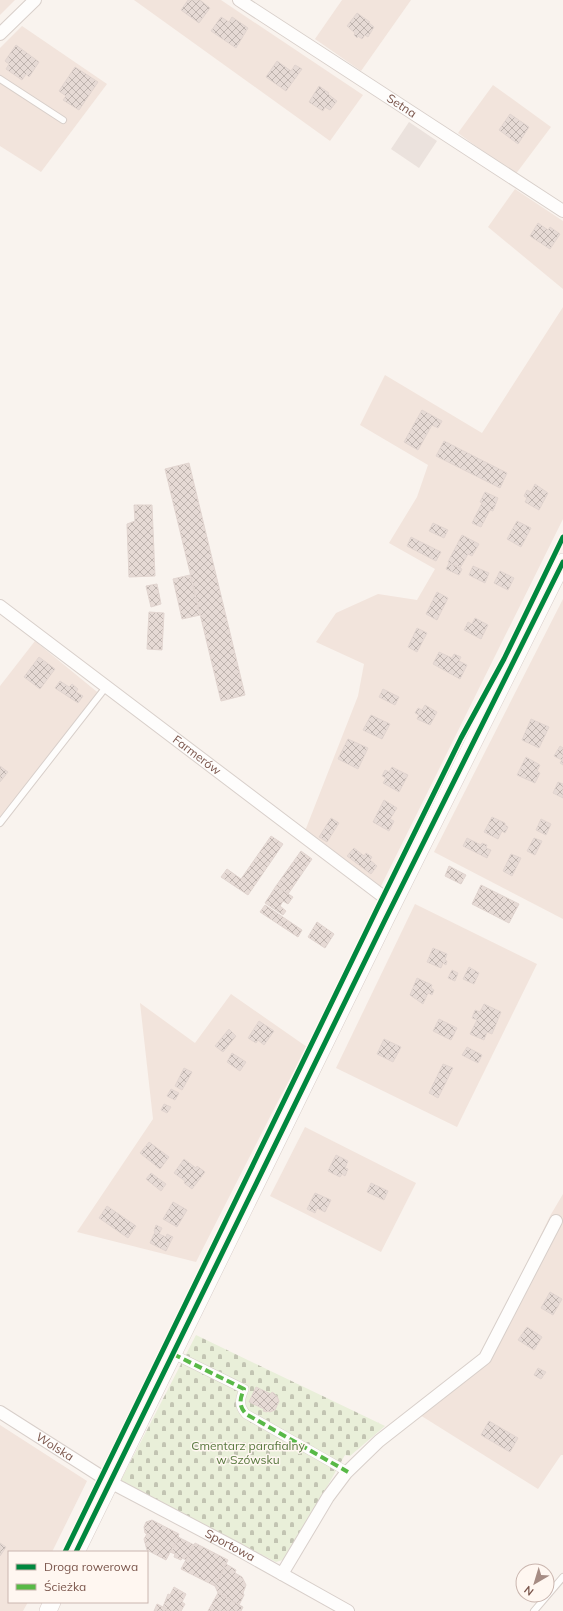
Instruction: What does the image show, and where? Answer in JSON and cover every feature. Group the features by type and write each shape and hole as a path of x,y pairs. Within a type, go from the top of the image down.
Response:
{"main road":[{"path":"76,1551 393,904 563,562"}],"street":[{"path":"2,30 35,0"},
{"name":"Setna","path":"240,0 563,211"},
{"name":"Farmerów","path":"0,606 393,904"},
{"path":"282,1574 328,1497 348,1472 379,1441 485,1358 556,1221"},
{"path":"173,1354 244,1389 240,1402 246,1414 348,1472"},
{"name":"Wolska","path":"0,1412 110,1482"},
{"name":"Sportowa","path":"110,1482 348,1611"}],"lane":[{"path":"0,79 63,120"},
{"path":"0,823 106,687"},
{"path":"534,1611 563,1577"}],"shaded area":[{"path":"0,0 15,0 0,15"},
{"path":"134,0 221,0 363,95 330,141"},
{"path":"342,0 411,0 361,71 315,39"},
{"path":"22,26 107,84 41,172 0,146 0,48"},
{"path":"493,85 551,127 515,175 458,133"},
{"path":"409,122 437,141 419,168 391,149"},
{"path":"515,189 563,221 563,289 488,227"},
{"path":"563,307 563,519 380,888 305,831 358,696 364,664 316,642 336,613 378,594 417,600 435,569 389,543 417,497 428,465 360,425 385,375 482,433"},
{"path":"563,599 563,919 434,852"},
{"path":"35,641 102,696 0,821 0,686"},
{"path":"415,904 537,964 457,1127 336,1068"},
{"path":"231,994 307,1047 196,1262 77,1232 153,1119 140,1003 195,1043"},
{"path":"305,1127 416,1183 381,1252 270,1196"},
{"path":"563,1194 563,1455 561,1455 538,1489 412,1410 483,1353 550,1216"},
{"path":"0,1425 87,1481 52,1551 8,1551 8,1603 27,1603 23,1611 0,1611"}],"green space":[{"name":"Cmentarz parafialny w Szówsku","path":"196,1335 385,1426 350,1456 345,1455 286,1559 276,1562 120,1482"}],"building":[{"path":"188,0 200,0 210,8 199,23 181,10"},
{"path":"357,13 370,22 369,23 374,27 368,37 365,35 362,39 358,36 357,38 354,35 355,33 347,26"},
{"path":"221,17 229,22 232,17 248,28 236,48 211,31"},
{"path":"16,45 39,62 29,77 26,74 22,80 6,69 9,64 5,61"},
{"path":"277,61 291,71 295,65 302,69 286,91 266,77"},
{"path":"75,67 98,82 79,110 63,100 66,96 59,91"},
{"path":"319,86 337,101 330,110 325,107 323,111 309,102"},
{"path":"510,114 529,127 518,144 499,130"},
{"path":"538,223 548,230 550,227 560,234 550,249 530,236"},
{"path":"422,410 442,421 438,428 432,425 418,450 404,442"},
{"path":"444,441 507,473 500,488 436,456"},
{"path":"189,463 245,695 221,701 165,469"},
{"path":"535,484 548,493 539,510 525,502 527,498 524,496 527,490 531,492"},
{"path":"485,492 498,498 493,511 490,510 481,527 472,523 482,503 480,502"},
{"path":"134,505 152,505 155,576 129,577 127,524 135,521"},
{"path":"517,521 531,528 521,547 507,539"},
{"path":"433,523 448,530 444,538 429,531"},
{"path":"462,535 479,544 472,556 468,554 460,568 448,562"},
{"path":"411,537 441,552 436,561 407,546"},
{"path":"449,563 462,569 459,575 446,569"},
{"path":"473,566 489,573 485,583 469,575"},
{"path":"500,571 514,578 508,590 494,583"},
{"path":"190,575 200,615 182,619 173,579"},
{"path":"157,584 161,604 151,607 146,586"},
{"path":"437,592 448,598 437,620 426,614"},
{"path":"149,612 164,613 162,650 147,649"},
{"path":"475,618 488,625 481,639 464,630 468,622 472,624"},
{"path":"417,628 427,633 417,652 408,647"},
{"path":"439,652 452,658 454,654 461,657 459,661 467,665 460,679 433,664"},
{"path":"39,657 55,669 40,689 24,677"},
{"path":"60,681 69,687 72,684 78,689 76,692 83,696 78,703 55,688"},
{"path":"383,689 399,697 395,705 379,697"},
{"path":"425,705 437,712 430,725 417,719 419,715 415,713 418,708 422,710"},
{"path":"371,715 390,724 382,739 363,730"},
{"path":"531,719 549,727 539,748 522,740"},
{"path":"348,739 368,748 358,769 338,759"},
{"path":"560,746 563,748 563,765 560,763 562,760 554,756"},
{"path":"526,757 540,765 537,771 540,773 535,783 517,775"},
{"path":"0,766 8,772 0,782"},
{"path":"392,767 408,775 399,792 383,783 386,778 382,776 385,770 389,772"},
{"path":"558,782 563,784 563,798 553,793"},
{"path":"384,800 397,808 390,819 394,821 389,831 373,822"},
{"path":"492,817 505,823 508,827 505,833 502,831 498,839 484,832"},
{"path":"331,818 339,823 327,842 319,837"},
{"path":"541,819 551,824 546,835 536,830"},
{"path":"271,836 283,844 248,895 221,877 227,869 241,879"},
{"path":"467,838 481,845 482,843 487,845 486,848 491,850 487,858 463,846"},
{"path":"534,838 542,841 535,855 527,851"},
{"path":"354,848 364,856 366,853 372,857 370,860 377,866 371,874 347,856"},
{"path":"301,851 312,859 288,894 276,886"},
{"path":"511,854 521,858 512,876 503,871"},
{"path":"449,866 466,875 461,884 445,876"},
{"path":"481,885 519,904 509,923 472,904"},
{"path":"276,886 293,897 288,904 283,901 280,906 286,911 283,915 265,903"},
{"path":"265,905 302,930 298,937 260,912"},
{"path":"317,922 334,934 325,948 308,937"},
{"path":"433,948 447,954 445,960 447,961 446,965 443,963 441,968 427,962"},
{"path":"469,967 479,973 474,984 463,979"},
{"path":"452,970 458,973 455,981 448,978"},
{"path":"417,978 432,985 431,988 434,990 432,995 428,993 423,1004 410,995"},
{"path":"484,1004 501,1012 492,1034 487,1032 484,1040 470,1034 477,1020 472,1018 475,1010 480,1012"},
{"path":"439,1019 457,1028 451,1040 433,1031"},
{"path":"259,1021 274,1031 264,1045 258,1040 256,1043 248,1038"},
{"path":"229,1029 236,1036 223,1052 215,1046"},
{"path":"384,1039 401,1047 393,1062 377,1054"},
{"path":"467,1047 482,1055 478,1063 462,1055"},
{"path":"232,1053 246,1062 240,1071 227,1062"},
{"path":"443,1064 453,1068 438,1098 429,1093"},
{"path":"184,1068 192,1072 182,1090 175,1086"},
{"path":"171,1089 179,1093 175,1100 167,1096"},
{"path":"164,1104 171,1107 167,1113 161,1110"},
{"path":"149,1142 169,1157 160,1169 140,1153"},
{"path":"336,1155 348,1161 345,1168 348,1169 345,1176 342,1174 340,1177 328,1171"},
{"path":"184,1159 196,1168 197,1166 205,1172 192,1189 184,1183 185,1181 174,1173"},
{"path":"151,1173 166,1184 161,1191 146,1179"},
{"path":"371,1183 388,1191 384,1200 367,1192"},
{"path":"315,1193 331,1200 325,1212 317,1208 315,1213 307,1209"},
{"path":"173,1202 187,1210 177,1227 163,1219"},
{"path":"107,1206 136,1226 128,1238 99,1218"},
{"path":"156,1225 162,1228 159,1234 166,1237 167,1234 173,1237 166,1251 150,1243 155,1232"},
{"path":"550,1292 562,1299 553,1315 541,1308"},
{"path":"527,1327 542,1337 534,1350 518,1340"},
{"path":"538,1368 546,1372 541,1379 534,1375"},
{"path":"256,1387 271,1394 272,1392 275,1396 277,1396 279,1401 275,1410 270,1412 263,1411 264,1409 249,1402"},
{"path":"489,1421 518,1438 510,1452 481,1435"},
{"path":"152,1520 179,1534 178,1536 180,1538 176,1545 174,1545 166,1560 147,1550 144,1539 147,1534 145,1533 144,1527 146,1522"},
{"path":"180,1538 194,1545 186,1560 182,1558 181,1560 174,1557 175,1554 170,1552"},
{"path":"0,1543 6,1547 0,1556"},
{"path":"195,1543 228,1560 215,1586 181,1569"},
{"path":"226,1564 236,1570 235,1573 242,1577 246,1585 243,1593 244,1595 239,1605 218,1593 215,1586"},
{"path":"174,1587 186,1594 182,1602 185,1604 181,1611 169,1611 163,1607 168,1594 170,1595"},
{"path":"218,1593 243,1607 241,1611 208,1611"},
{"path":"157,1604 163,1607 169,1611 154,1611"}],"marked path":[{"path":"173,1354 244,1389 240,1402 246,1414 348,1472"}],"cycle path":[{"path":"65,1551 378,907 461,738 504,659 563,537"},
{"path":"76,1551 385,920 563,562"}]}
